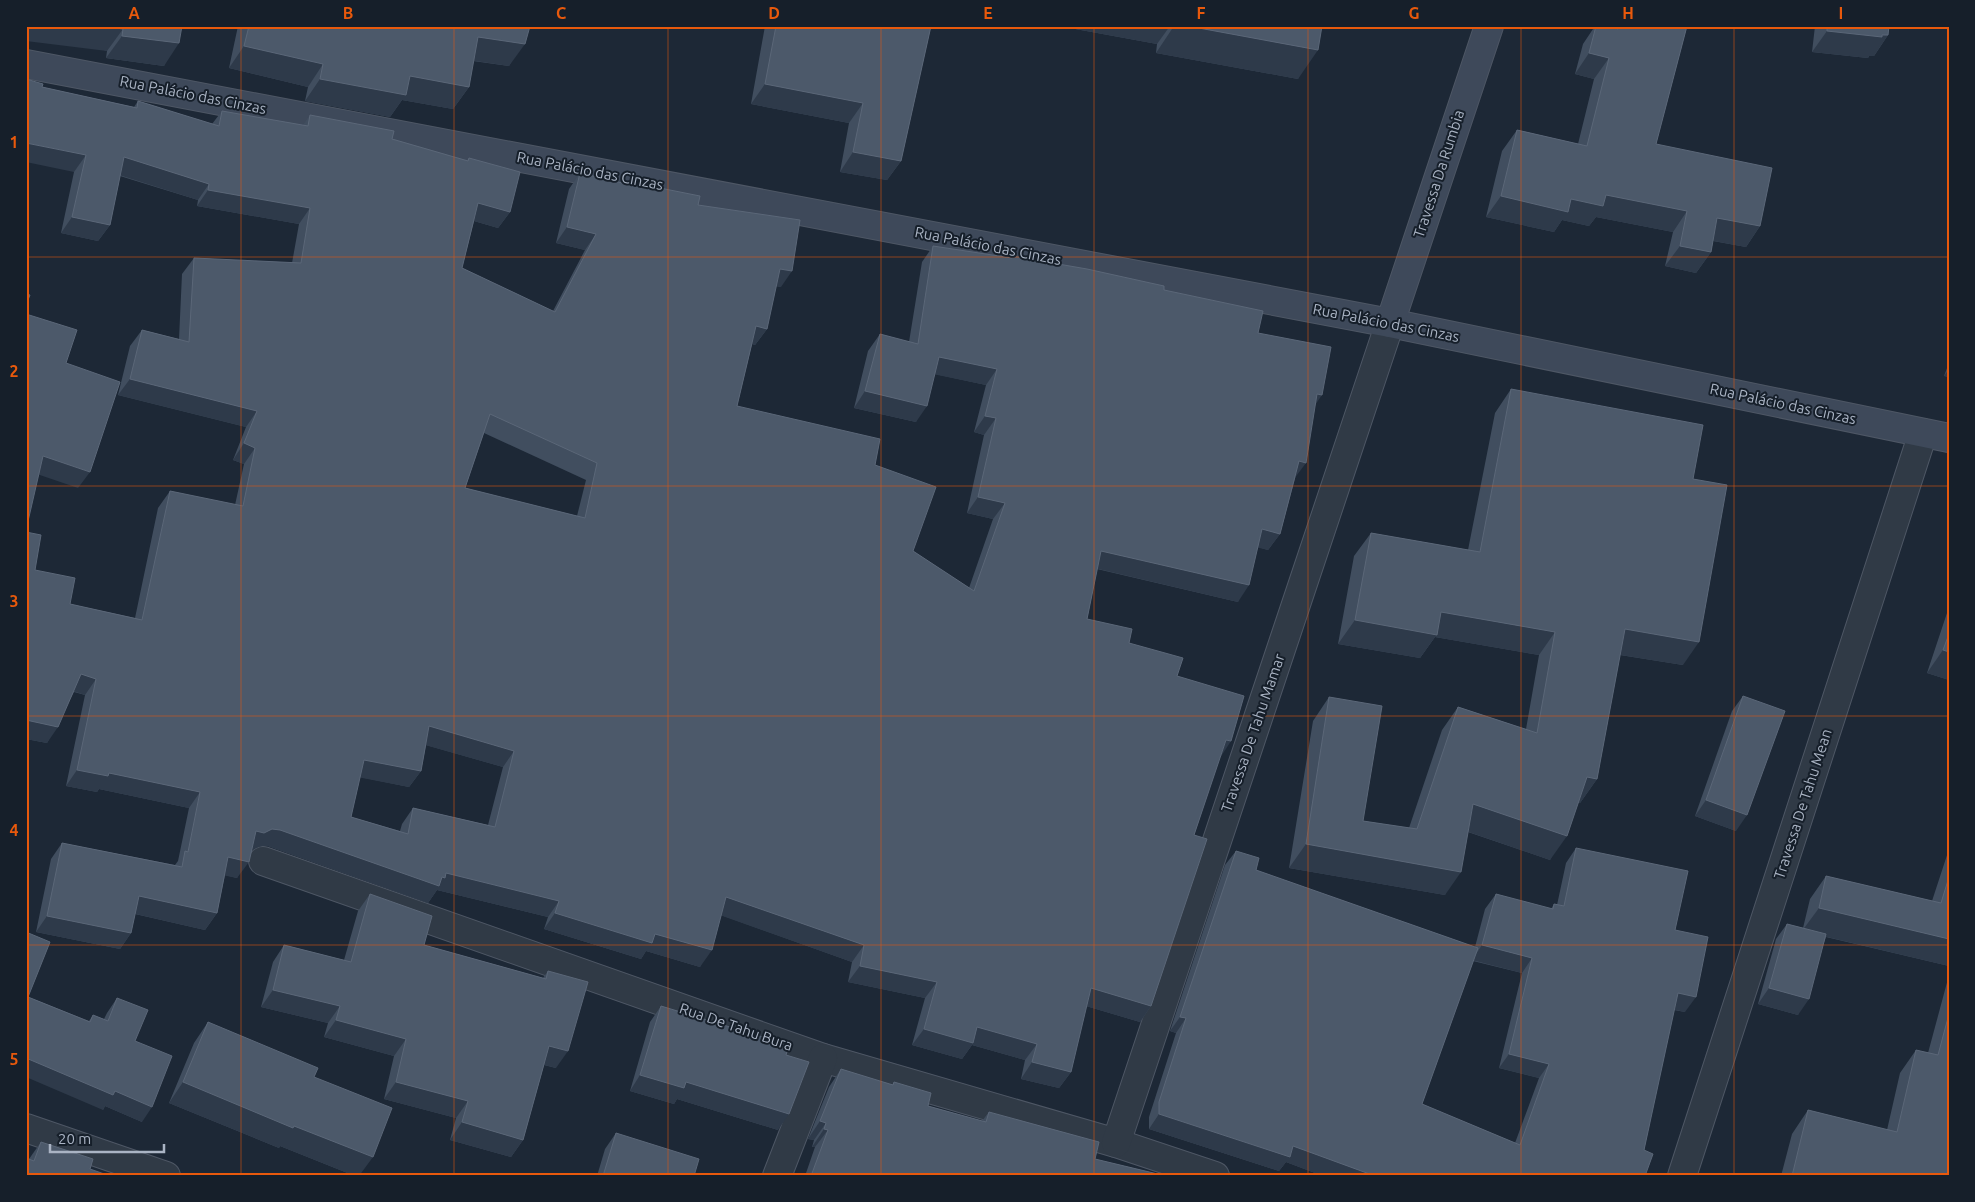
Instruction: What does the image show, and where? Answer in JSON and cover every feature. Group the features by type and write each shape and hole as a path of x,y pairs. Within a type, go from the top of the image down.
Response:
{"street":[{"name":"Travessa Da Rumbia","path":"1390,323 1488,26"},
{"name":"Rua Palácio das Cinzas","path":"26,64 1390,323 1936,435"},
{"name":"Travessa De Tahu Mamar","path":"1116,1143 1390,323"},
{"name":"Travessa De Tahu Mean","path":"1682,1176 1936,435"},
{"name":"Rua De Tahu Bura","path":"263,861 823,1058 1116,1143 1215,1176"},
{"path":"777,1176 823,1058"},
{"path":"26,1128 166,1176"}],"building":[{"path":"101,26 182,26 179,43 122,36 123,29"},
{"path":"249,26 530,26 525,44 478,37 469,87 410,76 406,95 320,79 323,64 244,46"},
{"path":"776,26 931,26 901,161 853,152 863,103 765,84"},
{"path":"1188,26 1322,26 1318,50"},
{"path":"1596,26 1609,26 1618,29 1619,26 1687,26 1656,144 1772,168 1760,226 1717,218 1711,252 1680,246 1687,211 1606,195 1603,206 1571,199 1568,212 1501,196 1517,130 1587,146 1609,58 1589,53"},
{"path":"1827,26 1889,26 1888,35 1882,35 1882,37 1827,31"},
{"path":"26,79 43,84 42,87 137,108 138,101 219,126 222,111 308,126 310,115 394,131 392,139 468,161 469,158 520,172 510,212 478,203 462,268 555,312 596,234 567,227 580,173 635,186 635,183 700,196 698,205 800,220 792,271 780,269 767,329 756,326 737,406 880,439 875,465 936,487 913,551 974,591 1005,503 978,497 996,418 985,416 997,369 939,357 927,406 865,391 880,334 918,344 933,246 1012,258 1012,256 1087,269 1164,286 1164,290 1263,311 1258,333 1331,347 1322,395 1317,394 1306,463 1299,461 1280,534 1262,529 1249,585 1101,551 1087,619 1132,629 1129,643 1183,658 1177,676 1244,696 1231,741 1226,740 1194,835 1207,839 1151,1006 1091,988 1071,1072 1032,1062 1037,1044 977,1027 973,1043 924,1029 937,982 860,966 864,945 726,897 712,950 655,934 652,943 555,913 559,901 446,873 445,878 442,877 439,886 280,830 272,829 264,833 256,831 249,862 228,857 217,913 139,896 131,933 47,916 62,843 182,867 185,851 188,852 200,792 109,773 108,776 77,770 96,679 81,674 58,727 26,720 26,532 41,535 35,570 75,578 70,604 142,620 170,491 243,506 255,448 244,443 257,411 130,379 142,330 189,342 194,258 301,263 310,208 208,190 209,184 124,157 110,225 72,217 86,155 26,143","holes":["490,414 597,463 585,518 465,488","429,726 514,751 495,827 413,808 408,834 351,817 364,760 421,771"]},
{"path":"26,294 30,295 26,305"},
{"path":"26,314 77,330 66,363 120,382 90,472 43,456 26,530"},
{"path":"1511,389 1703,425 1693,479 1727,485 1699,642 1625,629 1597,779 1587,777 1567,836 1473,804 1461,872 1306,844 1329,697 1382,706 1363,821 1417,829 1458,707 1537,733 1555,632 1441,612 1437,635 1355,620 1371,533 1480,552"},
{"path":"1949,634 1949,652 1943,650"},
{"path":"1743,696 1785,711 1747,815 1706,800"},
{"path":"1576,848 1688,871 1675,930 1708,937 1696,997 1678,993 1644,1150 1653,1154 1645,1176 1375,1176 1293,1146 1290,1157 1159,1114 1159,1102 1186,1018 1180,1017 1236,851 1259,858 1256,870 1478,948 1422,1104 1520,1145 1549,1064 1509,1054 1532,958 1482,945 1496,894 1553,909 1554,904 1564,906"},
{"path":"1826,876 1941,903 1949,877 1949,939 1819,908"},
{"path":"370,894 432,916 424,945 546,979 548,971 588,982 568,1051 549,1046 523,1140 462,1122 468,1101 396,1082 406,1039 336,1020 340,1006 273,990 284,945 351,962"},
{"path":"1787,924 1826,934 1809,999 1769,988"},
{"path":"26,932 50,942 28,997 90,1022 93,1015 108,1021 117,998 148,1010 135,1041 172,1056 152,1107 115,1091 113,1095 26,1058"},
{"path":"661,1006 789,1045 786,1055 809,1062 789,1114 686,1082 684,1088 640,1075"},
{"path":"1949,1014 1949,1176 1792,1176 1808,1110 1897,1132 1916,1050 1938,1055"},
{"path":"208,1022 318,1068 314,1077 392,1108 373,1157 294,1126 293,1128 183,1082"},
{"path":"841,1069 893,1085 894,1082 931,1093 928,1106 986,1122 989,1112 1099,1142 1095,1159 1166,1176 811,1176 828,1130 824,1129 826,1123 820,1121"},
{"path":"616,1133 699,1159 694,1176 603,1176"},
{"path":"41,1142 93,1159 90,1169 110,1176 26,1176 26,1158 34,1161"}]}
